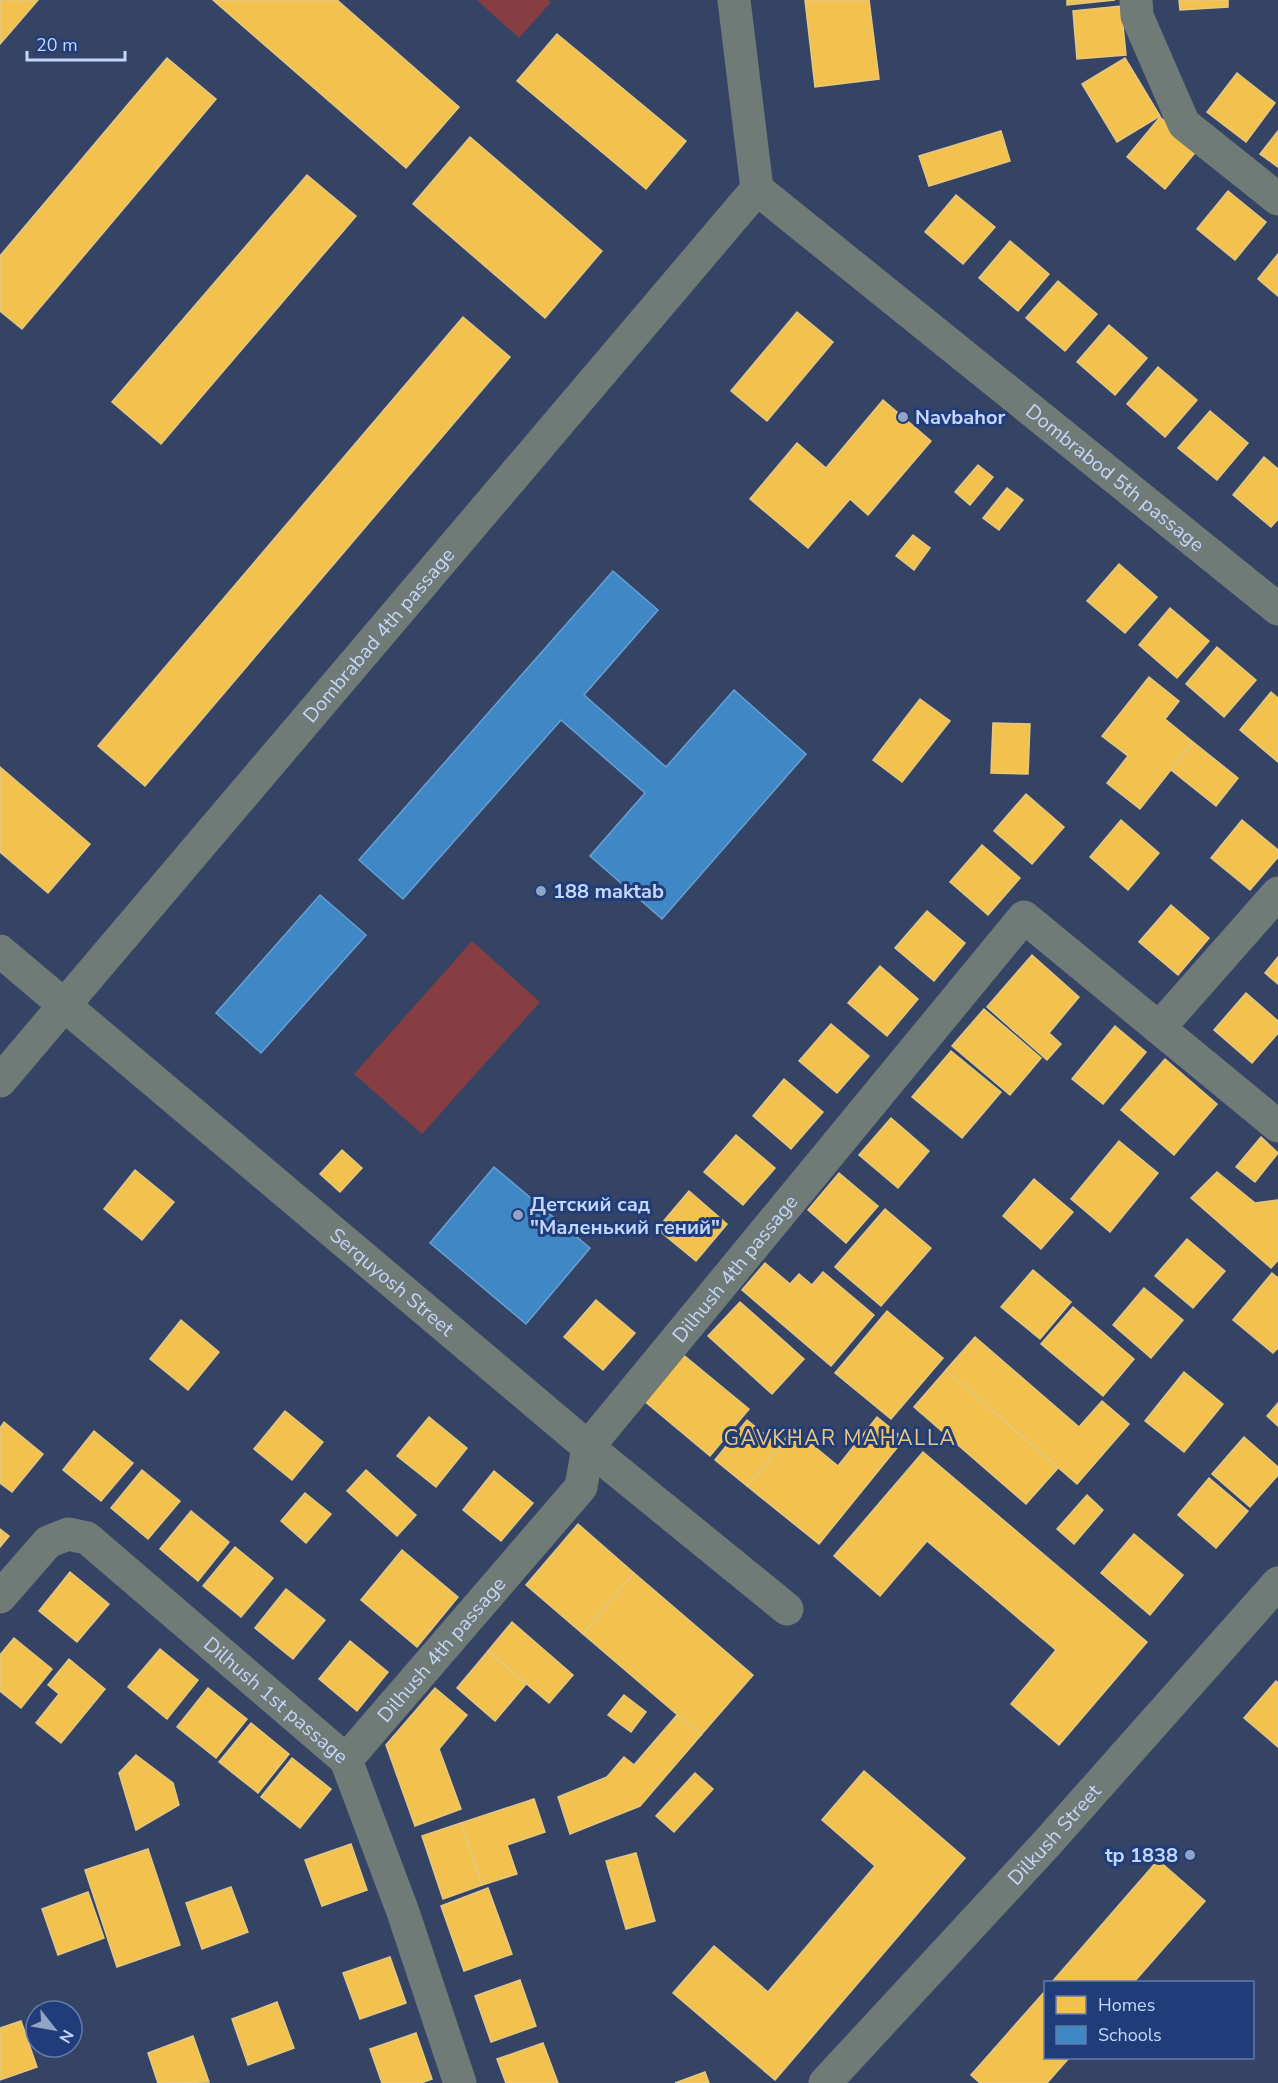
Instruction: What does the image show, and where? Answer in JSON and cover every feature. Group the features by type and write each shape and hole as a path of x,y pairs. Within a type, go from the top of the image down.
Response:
{"street":[{"path":"734,0 757,189"},
{"path":"1136,0 1137,16 1184,124 1278,199"},
{"name":"Dombrabod 5th passage","path":"757,189 1278,609"},
{"name":"Dombrabad 4th passage","path":"0,1081 757,189"},
{"path":"1159,1028 1278,893"},
{"name":"Dilhush 4th passage","path":"346,1760 580,1486 588,1447 1024,917 1278,1126"},
{"name":"Serquyosh Street","path":"0,951 588,1447 787,1609"},
{"name":"Dilhush 1st passage","path":"0,1597 48,1542 68,1534 87,1538 346,1760 403,1912 460,2083"},
{"name":"Dilkush Street","path":"825,2083 873,2027 1048,1842 1278,1583"}],"shaded area":[{"path":"477,0 548,0 551,2 519,38"},
{"path":"472,941 540,1002 422,1134 354,1074"}],"building: Homes":[{"path":"0,0 38,0 0,44"},
{"path":"213,0 337,0 459,107 406,168"},
{"path":"805,0 869,0 879,79 815,87"},
{"path":"1067,0 1115,0 1067,5"},
{"path":"1179,0 1228,0 1228,7 1180,10"},
{"path":"1121,6 1126,55 1077,59 1073,11"},
{"path":"557,34 686,141 646,189 517,81"},
{"path":"167,58 216,99 22,329 0,311 0,256"},
{"path":"1125,58 1160,116 1117,142 1082,84"},
{"path":"1237,73 1275,103 1246,142 1207,112"},
{"path":"1160,117 1198,149 1165,189 1127,157"},
{"path":"1001,131 1010,161 929,186 919,156"},
{"path":"1278,131 1278,167 1260,154"},
{"path":"470,137 602,251 545,318 413,204"},
{"path":"307,175 356,216 161,444 112,402"},
{"path":"1228,191 1266,222 1235,260 1197,229"},
{"path":"956,195 995,227 963,264 925,232"},
{"path":"1010,241 1049,274 1018,311 979,278"},
{"path":"1278,254 1278,296 1258,279"},
{"path":"1058,281 1097,314 1065,351 1026,318"},
{"path":"797,312 833,342 767,421 731,391"},
{"path":"463,317 510,357 145,786 98,746"},
{"path":"1109,325 1147,358 1115,395 1077,362"},
{"path":"1158,367 1197,400 1165,437 1127,404"},
{"path":"883,400 931,441 868,515 850,499 808,548 750,499 797,443 826,468"},
{"path":"1210,411 1248,443 1217,480 1178,448"},
{"path":"1264,457 1278,469 1278,519 1271,527 1233,495"},
{"path":"978,465 993,477 970,505 955,492"},
{"path":"1007,488 1023,500 999,530 983,518"},
{"path":"913,535 930,548 914,570 896,556"},
{"path":"1119,564 1157,597 1125,633 1087,601"},
{"path":"1170,608 1209,641 1177,678 1139,645"},
{"path":"1217,647 1256,680 1224,717 1186,684"},
{"path":"1149,677 1179,701 1165,719 1193,742 1140,809 1107,783 1128,756 1102,736"},
{"path":"1271,692 1278,698 1278,762 1240,730"},
{"path":"920,699 950,721 902,782 873,760"},
{"path":"993,723 1030,724 1028,774 991,773"},
{"path":"1193,742 1238,778 1216,806 1171,770"},
{"path":"0,767 90,844 48,893 0,852"},
{"path":"1026,794 1064,827 1032,864 994,831"},
{"path":"1121,820 1159,853 1128,890 1090,857"},
{"path":"1242,820 1278,850 1278,857 1250,890 1211,858"},
{"path":"982,845 1020,878 988,915 950,882"},
{"path":"1171,905 1209,938 1178,975 1139,942"},
{"path":"927,911 965,943 934,981 895,948"},
{"path":"1032,955 1079,997 1049,1033 1061,1044 1047,1060 987,1007"},
{"path":"1278,957 1278,984 1265,973"},
{"path":"880,966 918,999 887,1036 848,1003"},
{"path":"1246,993 1278,1021 1278,1033 1252,1063 1214,1030"},
{"path":"984,1009 1041,1058 1010,1095 952,1046"},
{"path":"831,1024 869,1056 837,1093 799,1061"},
{"path":"1115,1026 1146,1052 1103,1104 1072,1079"},
{"path":"951,1051 1001,1092 962,1138 912,1097"},
{"path":"1165,1059 1217,1104 1174,1155 1121,1110"},
{"path":"784,1079 823,1112 791,1149 753,1116"},
{"path":"891,1118 929,1151 898,1188 859,1155"},
{"path":"736,1135 775,1168 743,1205 704,1172"},
{"path":"1261,1137 1278,1153 1255,1182 1236,1167"},
{"path":"1119,1141 1158,1173 1110,1232 1071,1199"},
{"path":"342,1150 362,1168 340,1192 320,1174"},
{"path":"135,1170 174,1202 142,1240 104,1209"},
{"path":"1217,1172 1255,1203 1278,1200 1278,1260 1271,1268 1191,1198"},
{"path":"839,1173 878,1206 846,1243 808,1210"},
{"path":"1034,1179 1073,1212 1041,1249 1003,1216"},
{"path":"689,1191 727,1224 696,1261 657,1229"},
{"path":"885,1209 931,1248 881,1306 835,1267"},
{"path":"1187,1239 1225,1271 1193,1308 1155,1276"},
{"path":"765,1263 790,1284 799,1274 812,1285 823,1272 874,1315 831,1366 742,1290"},
{"path":"1033,1270 1071,1302 1040,1339 1001,1307"},
{"path":"1272,1273 1278,1278 1278,1348 1273,1353 1233,1320"},
{"path":"1144,1288 1183,1320 1151,1358 1113,1325"},
{"path":"596,1300 635,1333 603,1370 564,1337"},
{"path":"740,1302 804,1359 772,1394 708,1336"},
{"path":"1073,1307 1134,1359 1103,1396 1041,1344"},
{"path":"887,1311 943,1358 891,1419 835,1373"},
{"path":"181,1320 219,1352 188,1390 150,1359"},
{"path":"975,1337 1079,1427 1102,1401 1129,1424 1077,1484 946,1370"},
{"path":"681,1353 749,1409 710,1456 643,1400"},
{"path":"946,1370 1058,1468 1026,1504 914,1407"},
{"path":"1184,1372 1223,1404 1184,1452 1145,1421"},
{"path":"1278,1403 1278,1426 1267,1416"},
{"path":"285,1411 323,1442 292,1480 254,1449"},
{"path":"429,1417 467,1448 436,1487 397,1456"},
{"path":"877,1417 904,1439 819,1544 747,1486 793,1429 838,1466"},
{"path":"747,1420 780,1447 747,1486 715,1460"},
{"path":"4,1422 43,1454 12,1492 0,1483 0,1428"},
{"path":"94,1431 133,1463 101,1501 63,1470"},
{"path":"1244,1437 1278,1467 1278,1475 1250,1507 1212,1474"},
{"path":"923,1452 1147,1642 1059,1745 1011,1704 1056,1650 927,1541 880,1596 834,1556"},
{"path":"142,1470 180,1501 148,1539 111,1508"},
{"path":"366,1470 416,1515 397,1536 347,1491"},
{"path":"494,1471 533,1503 501,1541 463,1510"},
{"path":"1209,1478 1248,1511 1216,1548 1178,1515"},
{"path":"305,1493 331,1514 306,1543 281,1521"},
{"path":"1087,1495 1103,1510 1074,1544 1057,1529"},
{"path":"191,1511 229,1542 198,1581 160,1549"},
{"path":"578,1524 634,1573 583,1634 526,1585"},
{"path":"0,1529 9,1536 0,1547"},
{"path":"1134,1534 1183,1575 1150,1615 1101,1573"},
{"path":"235,1547 273,1578 241,1617 203,1586"},
{"path":"402,1550 458,1597 417,1647 361,1600"},
{"path":"70,1572 109,1604 77,1642 39,1611"},
{"path":"634,1573 753,1675 701,1735 583,1634"},
{"path":"286,1589 325,1620 293,1659 255,1628"},
{"path":"512,1622 573,1675 549,1703 488,1651"},
{"path":"14,1638 52,1669 21,1708 0,1691 0,1655"},
{"path":"350,1641 388,1672 357,1711 319,1679"},
{"path":"160,1649 198,1680 167,1719 128,1687"},
{"path":"488,1651 526,1684 495,1721 457,1688"},
{"path":"69,1659 105,1689 61,1743 36,1723 59,1694 48,1685"},
{"path":"1276,1681 1278,1683 1278,1747 1244,1718"},
{"path":"208,1688 247,1719 216,1758 177,1727"},
{"path":"435,1688 467,1715 439,1749 461,1809 415,1826 386,1745"},
{"path":"624,1695 646,1712 631,1732 608,1715"},
{"path":"677,1715 701,1735 640,1806 570,1834 558,1797 607,1777 624,1757 634,1765"},
{"path":"251,1723 289,1754 258,1793 219,1762"},
{"path":"136,1755 173,1783 179,1805 136,1830 119,1773"},
{"path":"292,1758 331,1789 300,1828 261,1797"},
{"path":"864,1771 965,1858 775,2080 673,1993 714,1946 768,1992 875,1866 822,1820"},
{"path":"695,1773 713,1789 674,1832 656,1816"},
{"path":"534,1799 545,1832 507,1845 517,1874 482,1885 461,1823"},
{"path":"461,1823 482,1885 443,1899 422,1836"},
{"path":"351,1844 367,1890 322,1906 305,1860"},
{"path":"148,1849 180,1945 117,1967 85,1870"},
{"path":"636,1853 655,1921 626,1929 606,1861"},
{"path":"1158,1860 1205,1901 1135,1981 1053,1981"},
{"path":"231,1887 248,1932 202,1949 186,1903"},
{"path":"488,1888 512,1954 464,1971 441,1906"},
{"path":"88,1892 104,1938 58,1955 42,1909"},
{"path":"390,1957 406,2003 360,2019 343,1973"},
{"path":"520,1980 536,2026 491,2042 475,1996"},
{"path":"1044,1992 1044,2059 1068,2059 1047,2083 980,2083 971,2075"},
{"path":"277,2002 294,2048 248,2065 232,2019"},
{"path":"21,2021 24,2030 24,2059 34,2059 37,2067 0,2080 0,2028"},
{"path":"416,2033 432,2079 421,2083 382,2083 370,2049"},
{"path":"193,2036 209,2082 158,2083 148,2053"},
{"path":"543,2043 558,2083 506,2083 497,2059"},
{"path":"705,2072 709,2083 675,2083"}],"building: Schools":[{"path":"613,571 658,610 584,695 666,767 734,690 806,754 662,919 590,856 645,793 561,720 403,899 359,860"},
{"path":"320,895 366,935 261,1053 216,1013"},
{"path":"494,1167 590,1248 526,1324 430,1243"}],"place":[{"name":"Navbahor","path":"903,417"},
{"name":"188 maktab","path":"541,891"},
{"name":"Детский сад \"Маленький гений\"","path":"518,1215"},
{"name":"tp 1838","path":"1190,1855"}],"district":[{"name":"GAVKHAR MAHALLA","path":"840,1438"}]}
